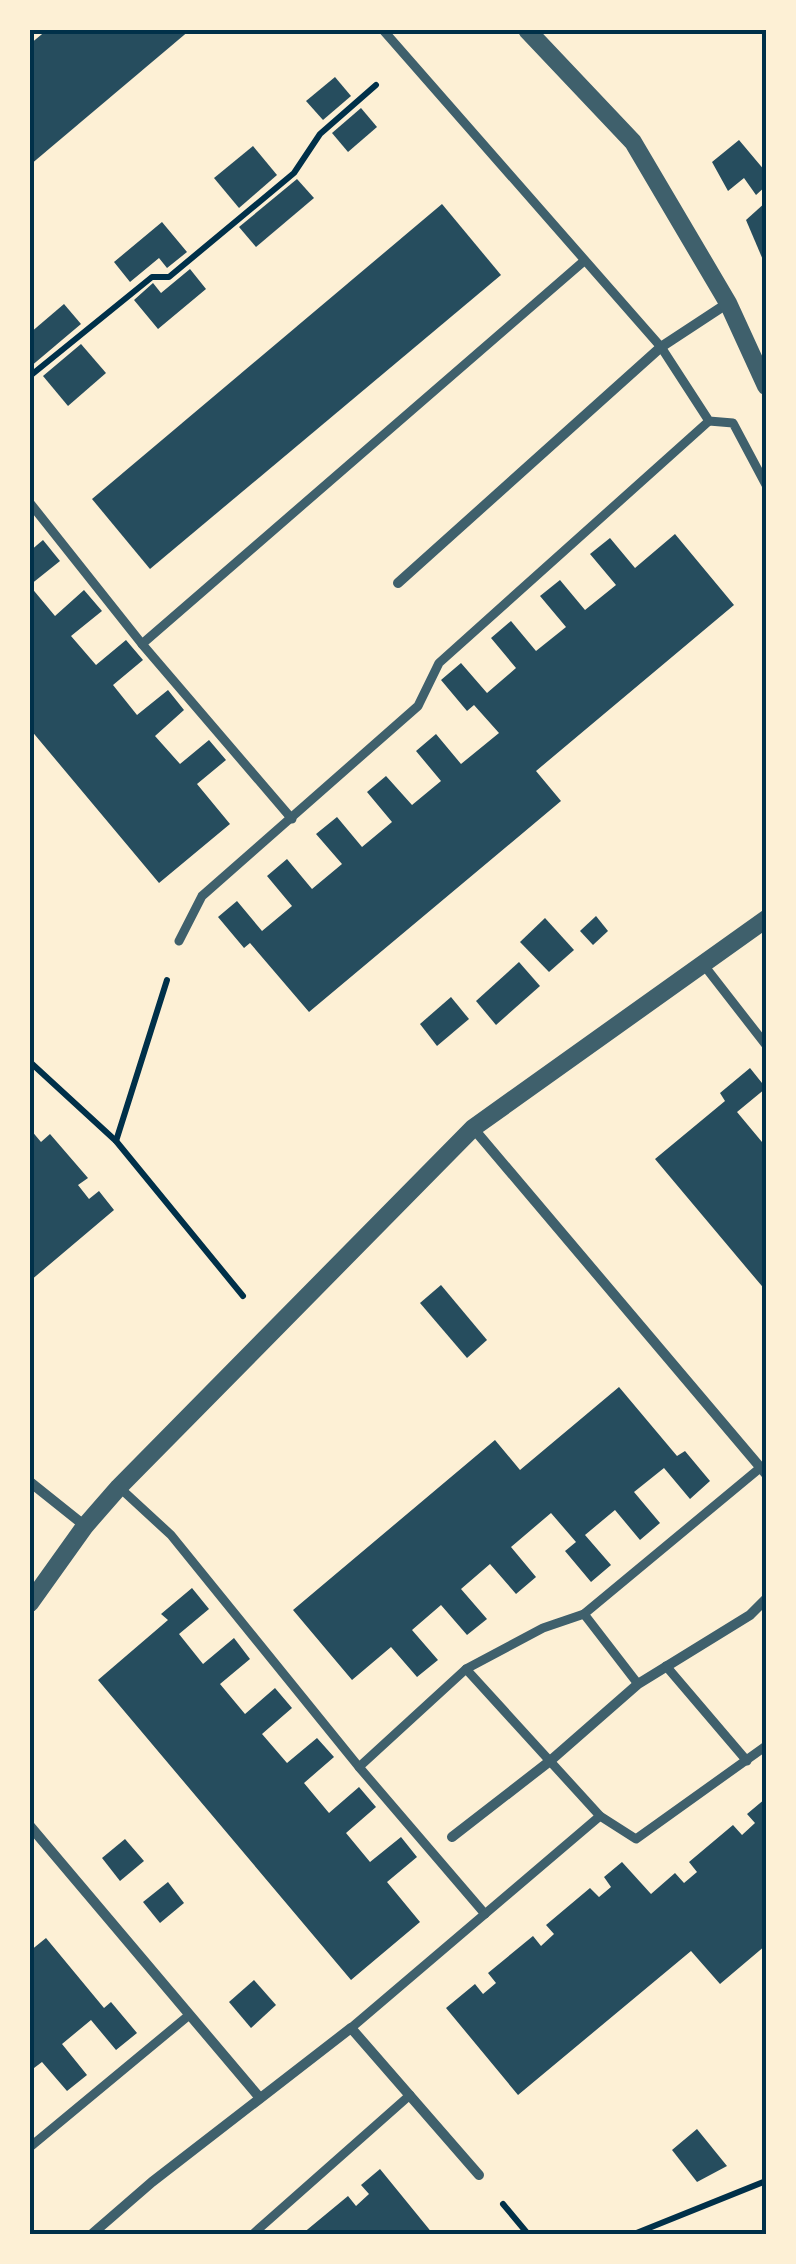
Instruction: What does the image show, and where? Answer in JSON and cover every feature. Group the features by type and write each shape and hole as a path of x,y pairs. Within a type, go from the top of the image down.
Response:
{"street":[{"path":"384,30 661,348 709,421"},
{"path":"527,30 633,142 728,303 766,386"},
{"path":"142,644 584,261"},
{"path":"398,582 661,348 728,303"},
{"path":"179,941 202,896 418,706 438,663 709,421 733,423 766,485"},
{"path":"30,503 142,644 292,820"},
{"path":"30,1602 85,1526 119,1487 472,1128 766,918"},
{"path":"703,964 766,1044"},
{"path":"359,1768 466,1670 543,1628 584,1614 763,1471 472,1128"},
{"path":"30,1482 85,1526"},
{"path":"119,1487 171,1535 359,1768 486,1914"},
{"path":"452,1837 550,1761 638,1684 750,1615 766,1599"},
{"path":"584,1614 638,1684"},
{"path":"666,1666 747,1761"},
{"path":"466,1670 600,1816 636,1839 766,1746"},
{"path":"92,2234 152,2182 351,2028 600,1816"},
{"path":"30,1826 260,2098"},
{"path":"30,2147 188,2016"},
{"path":"351,2028 479,2175"},
{"path":"253,2234 410,2096"}],"path":[{"path":"30,376 152,278 169,277 294,173 320,134 408,57"},
{"path":"116,1141 179,941"},
{"path":"30,1062 116,1141 272,1332"},
{"path":"634,2234 766,2180"}],"building":[{"path":"47,30 190,30 30,165 30,44"},
{"path":"335,77 351,96 323,120 306,101"},
{"path":"361,108 377,127 348,152 332,133"},
{"path":"739,140 766,172 766,186 756,195 744,178 728,191 712,162"},
{"path":"253,146 277,175 239,208 214,178"},
{"path":"297,179 314,198 256,247 239,227"},
{"path":"766,202 766,267 746,220"},
{"path":"442,204 501,275 150,569 92,499"},
{"path":"162,222 187,252 167,268 159,258 130,282 114,262"},
{"path":"190,269 206,289 158,329 134,300 153,283 161,293"},
{"path":"64,304 81,324 30,367 30,333"},
{"path":"81,344 106,373 68,406 43,376"},
{"path":"675,534 734,605 536,771 561,801 309,1012 250,943 244,948 218,917 237,901 262,931 292,906 267,876 287,859 312,889 342,864 316,834 337,817 362,847 392,822 367,792 386,776 412,805 441,781 416,751 436,734 461,764 499,733 474,705 467,711 441,680 461,663 487,693 516,668 491,638 511,621 536,651 566,627 540,596 560,580 585,610 616,585 590,554 610,538 635,568"},
{"path":"43,540 60,561 30,585 30,551"},
{"path":"30,586 55,616 84,590 102,611 71,636 96,665 126,640 143,660 113,685 137,715 168,690 184,710 155,736 180,764 209,740 226,760 197,784 230,824 159,883 30,729"},
{"path":"596,916 608,931 593,945 580,931"},
{"path":"545,918 574,950 549,972 520,942"},
{"path":"519,962 540,986 496,1025 476,1001"},
{"path":"451,997 469,1019 437,1046 420,1024"},
{"path":"750,1068 766,1088 737,1112 762,1142 766,1139 766,1291 655,1159 725,1101 720,1093"},
{"path":"30,1129 41,1142 50,1134 88,1178 78,1185 89,1199 99,1191 114,1210 30,1281"},
{"path":"441,1285 487,1340 467,1358 420,1303"},
{"path":"619,1387 677,1456 685,1451 710,1481 690,1499 664,1468 634,1492 660,1523 640,1540 615,1510 585,1535 611,1565 591,1582 565,1551 576,1542 551,1513 511,1547 536,1577 516,1594 490,1564 461,1589 487,1619 467,1635 441,1605 412,1630 438,1660 417,1677 391,1647 352,1680 293,1610 495,1440 520,1470"},
{"path":"192,1588 209,1609 179,1634 203,1664 234,1638 250,1659 220,1684 245,1714 275,1688 292,1708 262,1734 287,1763 317,1738 334,1757 304,1783 329,1813 359,1787 376,1807 346,1833 370,1862 401,1837 417,1857 387,1882 420,1922 351,1980 98,1680 168,1620 161,1614"},
{"path":"766,1798 766,1945 720,1984 691,1951 518,2095 446,2008 475,1984 483,1994 496,1983 488,1973 533,1936 541,1946 554,1934 546,1925 590,1888 599,1897 611,1887 604,1877 622,1862 651,1894 675,1873 684,1883 697,1872 689,1862 733,1825 742,1835 755,1823 747,1814"},
{"path":"125,1839 144,1861 120,1881 102,1858"},
{"path":"168,1882 184,1903 160,1923 143,1902"},
{"path":"46,1938 104,2008 111,2002 137,2033 116,2050 91,2020 62,2044 87,2075 67,2091 42,2062 30,2071 30,1951"},
{"path":"254,1980 276,2005 251,2028 229,2002"},
{"path":"697,2129 727,2166 697,2182 672,2150"},
{"path":"380,2169 433,2234 302,2234 348,2196 356,2206 369,2194 361,2185"}]}
